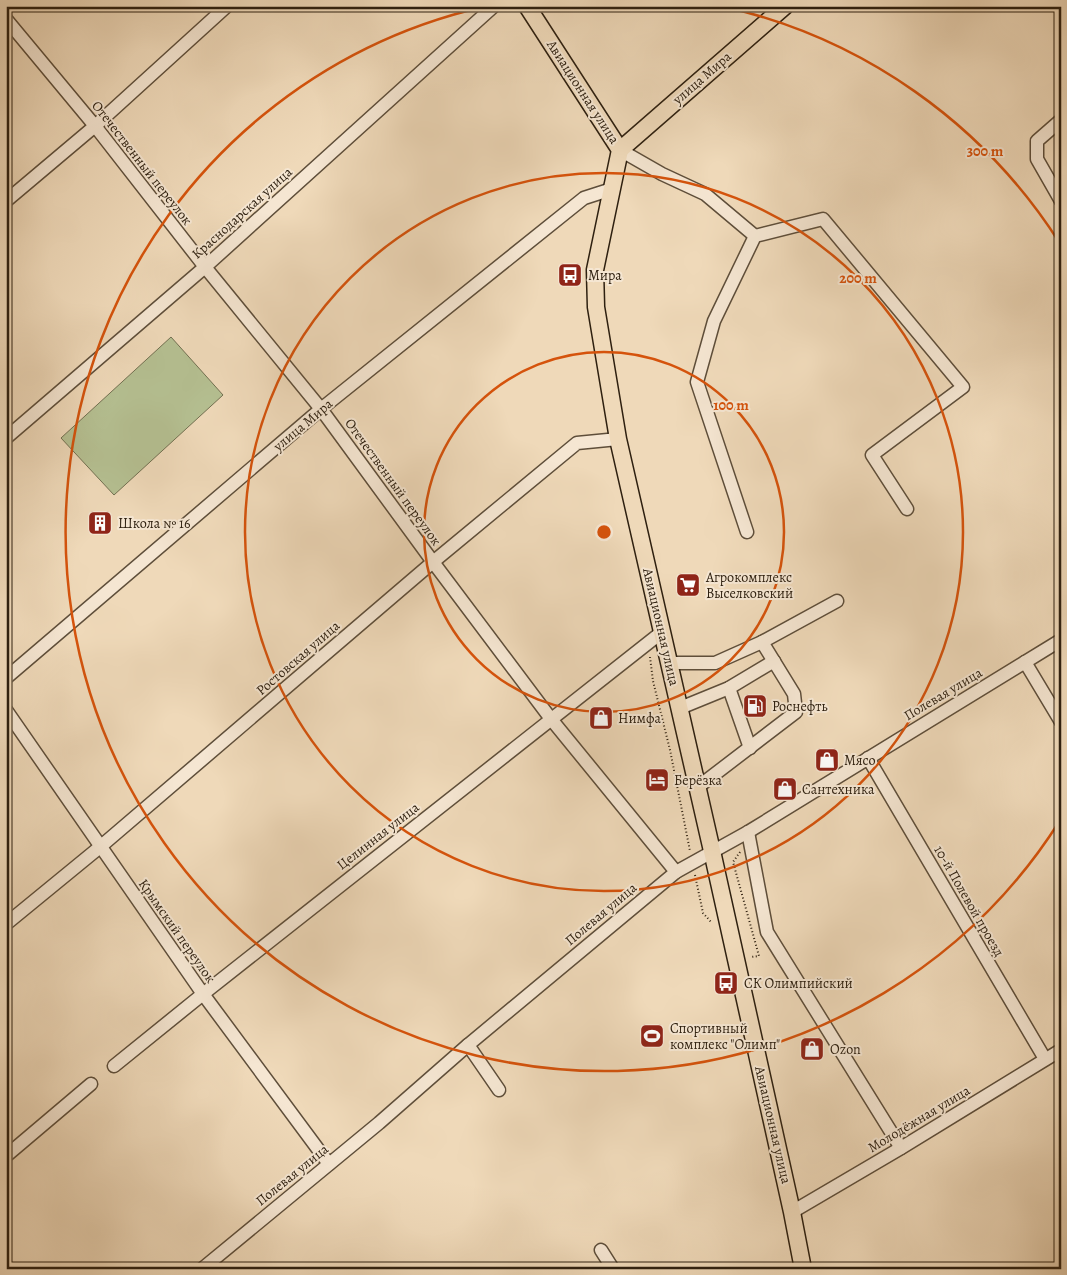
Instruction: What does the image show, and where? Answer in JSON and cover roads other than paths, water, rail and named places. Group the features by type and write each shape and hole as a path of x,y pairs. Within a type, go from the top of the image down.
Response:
{"main road":[{"name":"Авиационная улица","path":"527,6 620,150 595,270 596,308 618,438 698,787 803,1269"},
{"name":"улица Мира","path":"620,150 785,6"}],"street":[{"path":"6,201 95,126 228,6"},
{"name":"Краснодарская улица","path":"6,438 205,267 494,6"},
{"name":"Отечественный переулок","path":"6,19 95,126 205,267 321,409 551,719 676,872"},
{"path":"1061,120 1037,140 1037,159 1061,201"},
{"path":"620,150 662,174 705,194 755,236"},
{"name":"улица Мира","path":"6,678 321,409 584,198 612,189"},
{"path":"755,236 823,219 963,387 872,455 907,509"},
{"path":"747,532 697,382 714,321 755,236"},
{"name":"Ростовская улица","path":"6,924 100,847 433,562 577,443 618,438"},
{"path":"670,663 715,663 762,642 837,602"},
{"name":"Целинная улица","path":"114,1066 662,632"},
{"name":"Полевая улица","path":"202,1269 676,872 712,851 749,836 868,758 1061,640"},
{"path":"698,787 796,712 794,694 762,642"},
{"path":"680,708 728,688 774,661"},
{"path":"1025,662 1061,722"},
{"path":"728,688 750,748"},
{"name":"Крымский переулок","path":"6,710 203,994 329,1164"},
{"name":"10-й Полевой проезд","path":"868,758 1045,1060"},
{"path":"749,836 767,932 902,1148"},
{"path":"468,1045 499,1090"},
{"name":"Молодёжная улица","path":"792,1212 902,1148 1061,1050"},
{"path":"6,1156 91,1084"},
{"path":"601,1250 613,1269"}],"place":[{"name":"Мира","path":"570,275"},
{"name":"Школа № 16","path":"100,523"},
{"name":"Агрокомплекс Выселковский","path":"688,585"},
{"name":"Роснефть","path":"755,706"},
{"name":"Нимфа","path":"601,718"},
{"name":"Мясо","path":"827,760"},
{"name":"Берёзка","path":"657,780"},
{"name":"Сантехника","path":"785,789"},
{"name":"СК Олимпийский","path":"726,983"},
{"name":"Спортивный комплекс \"Олимп\"","path":"652,1036"},
{"name":"Ozon","path":"812,1049"}]}
